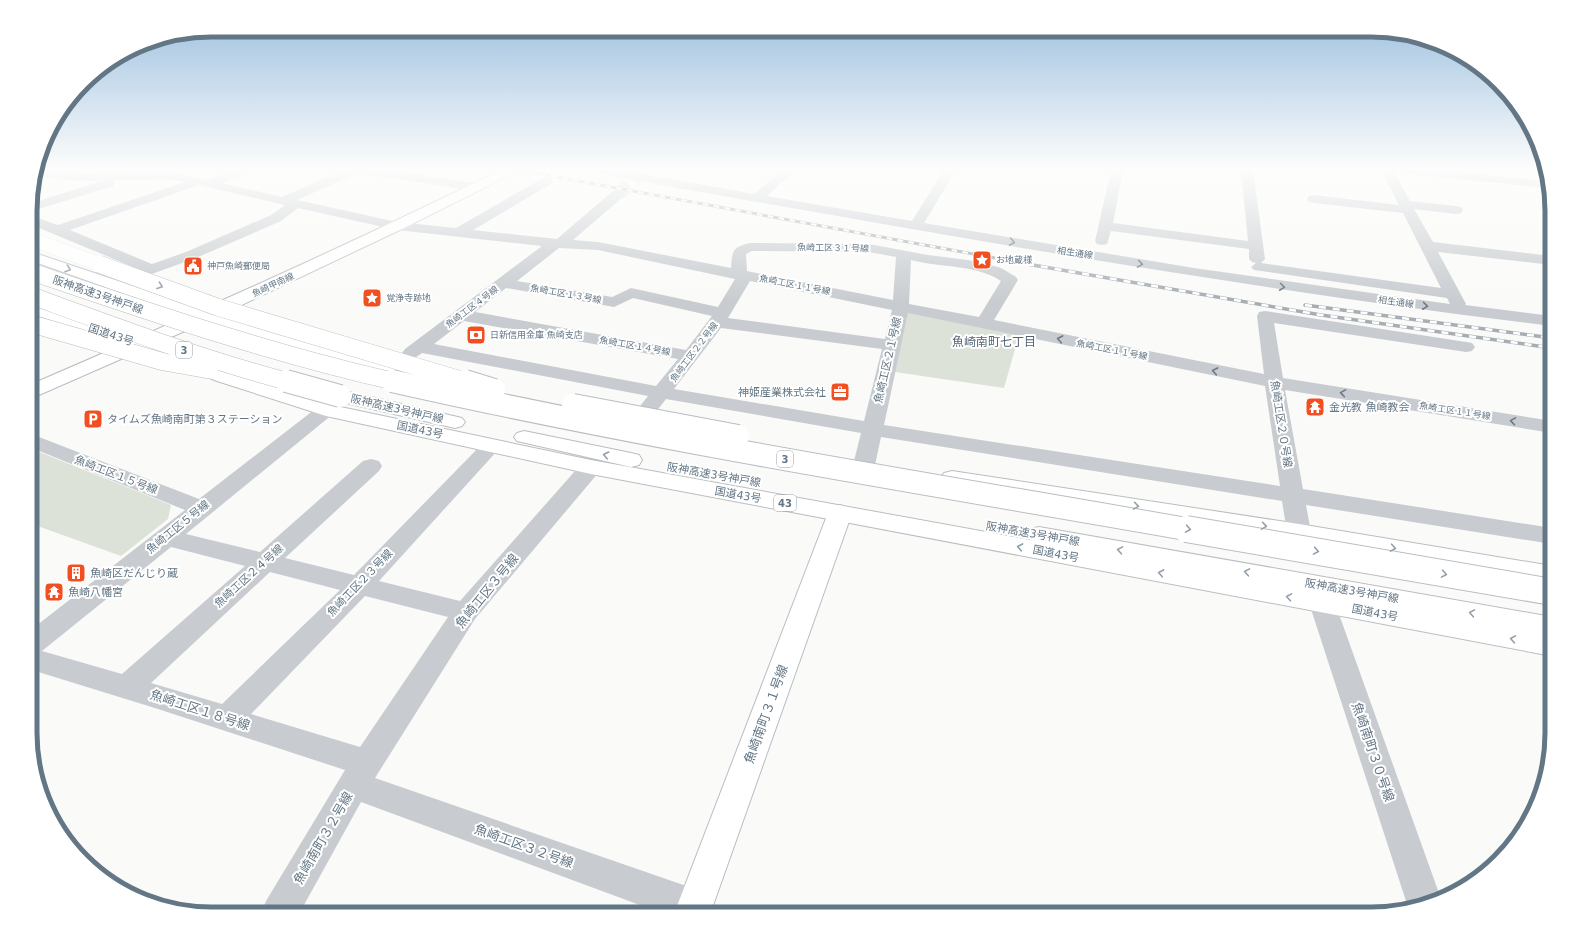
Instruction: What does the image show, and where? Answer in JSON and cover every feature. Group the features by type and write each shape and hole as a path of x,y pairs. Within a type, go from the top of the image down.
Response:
{"main road":[{"name":"魚崎甲南線","path":"37,389 204,316 421,214"},
{"path":"37,241 216,307 487,389 927,472 1011,498"},
{"path":"37,258 204,316 437,383 797,456 1299,532 1545,574"},
{"name":"阪神高速3号神戸線","path":"37,274 178,322 369,376 651,436 1545,591"},
{"name":"阪神高速3号神戸線","path":"37,298 145,337 248,371 333,403 455,422 633,460 1545,626"},
{"path":"37,318 164,362 333,403"},
{"name":"国道43号","path":"37,318 141,344 224,377 333,403 491,446 591,468 1545,644"},
{"name":"魚崎南町３１号線","path":"694,907 840,513"}],"street":[{"path":"58,230 107,214"},
{"path":"110,284 191,255 276,218 280,214"},
{"name":"魚崎工区１１号線","path":"341,214 397,226 558,244 598,246 1274,382 1545,426"},
{"path":"458,233 490,214"},
{"name":"魚崎工区４号線","path":"389,370 558,244 594,214"},
{"name":"相生通線","path":"851,214 1261,284 1463,311 1545,320"},
{"path":"916,226 923,214"},
{"path":"1098,257 1108,214"},
{"path":"1252,214 1261,284"},
{"path":"1410,214 1452,294 1463,311"},
{"path":"37,222 152,269"},
{"path":"1105,226 1256,246"},
{"path":"1427,246 1545,260"},
{"name":"魚崎工区２２号線","path":"637,423 662,393 719,318 743,280 739,274 739,252 750,247 761,247"},
{"name":"魚崎工区３１号線","path":"761,247 869,248 928,260 968,265 998,272 1010,280 983,324"},
{"name":"魚崎工区２１号線","path":"864,465 901,306 904,254"},
{"path":"1259,267 1452,294"},
{"name":"魚崎工区１３号線","path":"503,284 614,302 631,293 719,318 891,345"},
{"name":"魚崎工区１４号線","path":"462,315 690,356"},
{"name":"魚崎工区２０号線","path":"1299,532 1274,382 1265,316 1466,347"},
{"path":"419,347 662,393 872,429 1545,535"},
{"name":"魚崎工区５号線","path":"37,640 333,403"},
{"name":"魚崎工区１５号線","path":"37,443 201,508"},
{"name":"魚崎工区２３号線","path":"227,719 359,586 491,446"},
{"name":"魚崎工区２４号線","path":"128,686 371,466"},
{"name":"魚崎工区３号線","path":"360,774 466,612 591,468"},
{"path":"166,537 466,612"},
{"name":"魚崎南町３０号線","path":"1322,603 1423,899"},
{"name":"魚崎工区１８号線","path":"37,660 128,686 227,719 360,774"},
{"name":"魚崎工区３２号線","path":"360,774 686,907"},
{"name":"魚崎南町３２号線","path":"283,907 360,774"}],"shaded area":[{"path":"908,312 1019,335 1004,388 895,372"},
{"path":"37,451 171,505 168,519 121,556 37,526"}],"railway":[{"path":"757,214 1033,265"},
{"path":"1027,264 1321,315 1545,347"},
{"path":"1305,305 1545,337"}],"place":[{"name":"お地蔵様","path":"982,260"},
{"name":"神戸魚崎郵便局","path":"193,266"},
{"name":"覚浄寺跡地","path":"372,298"},
{"name":"日新信用金庫 魚崎支店","path":"476,335"},
{"name":"神姫産業株式会社","path":"840,392"},
{"name":"金光教 魚崎教会","path":"1315,407"},
{"name":"タイムズ魚崎南町第３ステーション","path":"93,419"},
{"name":"魚崎区だんじり蔵","path":"76,573"},
{"name":"魚崎八幡宮","path":"54,592"}],"district":[{"name":"魚崎南町七丁目","path":"994,342"}]}
